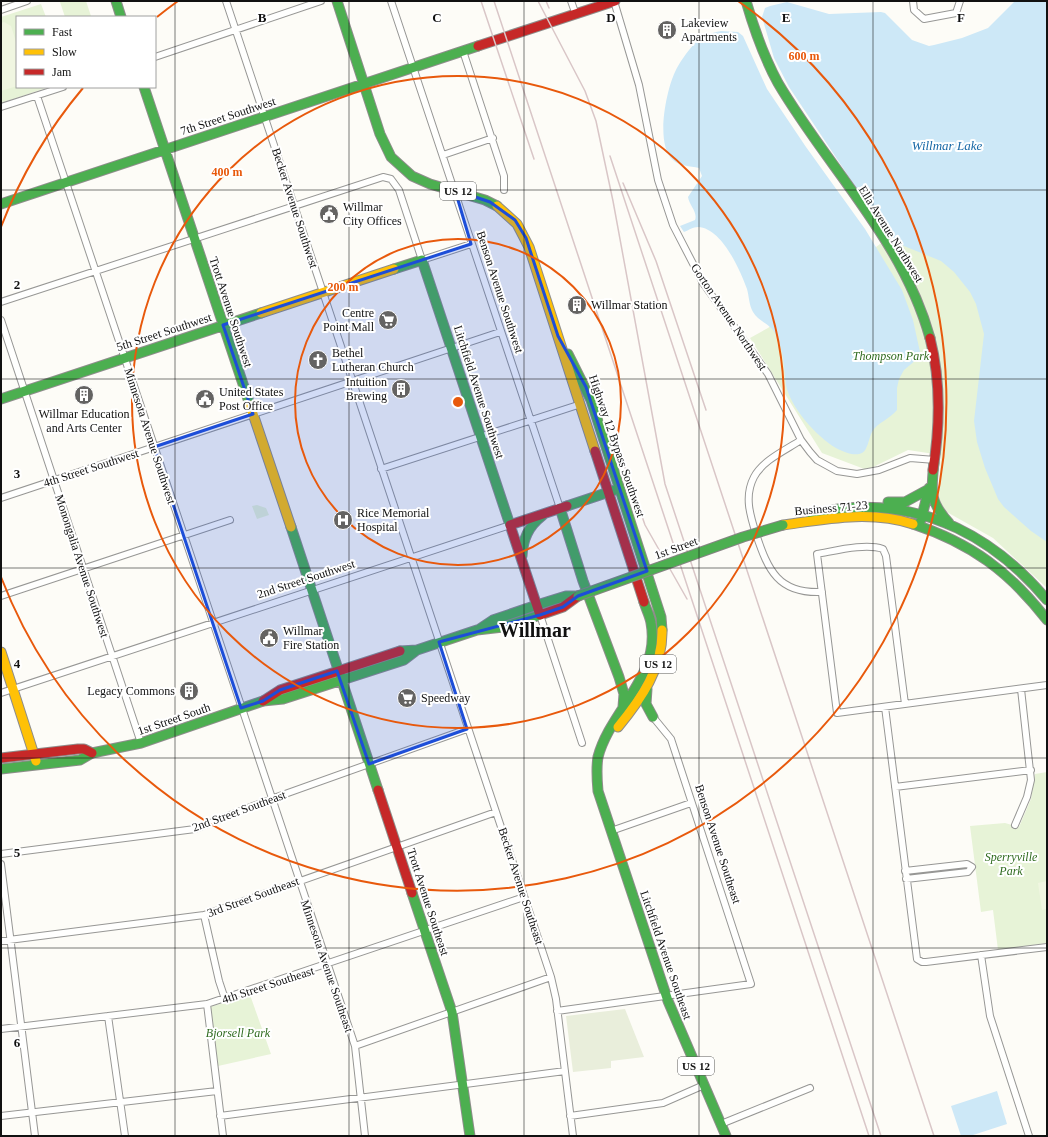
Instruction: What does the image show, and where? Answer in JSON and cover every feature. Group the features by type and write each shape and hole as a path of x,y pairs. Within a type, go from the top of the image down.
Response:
{"main road":[{"path":"116,1 121,16"},
{"name":"US 12","path":"337,1 364,85"},
{"name":"7th Street Southwest","path":"1,204 615,1"},
{"name":"Ella Avenue Northwest","path":"746,1 760,43 778,82 889,248 913,290 928,336 937,382 939,410 935,462 919,525"},
{"name":"Highway 12 Bypass Southwest","path":"364,85 383,141 395,163 409,174 423,181 455,190 498,206 511,216 519,226 529,247 649,615 651,631 650,656 642,678"},
{"name":"Trott Avenue Southwest","path":"144,88 340,681"},
{"name":"5th Street Southwest","path":"1,399 422,260"},
{"name":"Litchfield Avenue Southwest","path":"422,260 540,615"},
{"name":"Highway 12 Bypass Southwest","path":"558,336 581,377 591,400 658,607 662,633 658,664 647,688"},
{"path":"935,462 931,492 933,504 952,526"},
{"name":"2nd Street Southwest","path":"510,525 620,488"},
{"path":"845,506 865,503 905,502 929,489"},
{"name":"Business 71-23","path":"783,525 819,512 845,506 874,506 922,514 977,538 1004,557 1029,579 1047,600"},
{"path":"523,565 522,546 527,532 534,522 556,509"},
{"name":"Benson Avenue Southwest","path":"556,509 619,677"},
{"name":"Business 71-23","path":"783,525 851,516 876,517 919,525 961,542 992,562 1020,586 1047,620"},
{"name":"1st Street","path":"540,615 563,607 578,596 743,537 783,525"},
{"name":"1st Street","path":"537,605 566,596 578,596"},
{"name":"1st Street South","path":"263,701 280,690 399,651 417,650 477,630 494,620 537,605"},
{"name":"1st Street South","path":"477,630 503,628 540,615"},
{"name":"1st Street South","path":"1,769 80,760 92,753 141,743 263,701 283,699 404,660 417,650"},
{"path":"1,652 37,765"},
{"path":"619,677 625,682 632,683 642,678"},
{"path":"619,677 624,694 623,707"},
{"name":"US 12","path":"603,744 610,728 642,678"},
{"name":"Trott Avenue Southeast","path":"340,681 452,1012 470,1136"},
{"path":"647,688 645,701 653,718"},
{"name":"US 12","path":"603,744 630,712 647,688"},
{"name":"Litchfield Avenue Southeast","path":"603,744 597,760 596,768 596,783 601,801 666,996 726,1136"},
{"name":"1st Street South","path":"1,758 78,749 84,749 92,753"}],"street":[{"path":"4,6 27,1"},
{"name":"Becker Avenue Southwest","path":"226,1 439,642"},
{"path":"156,57 321,1"},
{"name":"Benson Avenue Southwest","path":"391,1 455,190 471,244 530,420 556,509"},
{"path":"571,1 576,15"},
{"name":"Gorton Avenue Northwest","path":"615,1 639,85 658,180 673,225 703,283 768,374 802,440 817,460 837,471 846,473 867,473 910,458 935,462"},
{"path":"913,1 914,10 924,20 956,12 960,1"},
{"path":"463,51 506,181 504,190"},
{"path":"1,107 60,88"},
{"name":"Minnesota Avenue Southwest","path":"36,96 241,708"},
{"path":"443,155 493,138"},
{"name":"Litchfield Avenue Southwest","path":"294,205 382,177 391,179 399,190 422,260"},
{"path":"1,302 294,205"},
{"name":"5th Street Southwest","path":"422,260 471,244"},
{"name":"Monongalia Avenue Southwest","path":"1,320 141,743"},
{"name":"4th Street Southwest","path":"1,498 500,332"},
{"path":"381,469 591,400"},
{"path":"802,440 766,463 756,473 749,492 750,515 765,562 775,576 792,588 801,592 822,592"},
{"path":"1,596 230,520"},
{"name":"2nd Street Southwest","path":"1,693 411,556 510,525"},
{"path":"905,704 886,556 883,549 878,547 850,549 817,554 838,713 1047,686"},
{"path":"540,615 582,743"},
{"name":"Becker Avenue Southeast","path":"439,642 551,977 558,1011 573,1136"},
{"path":"1015,825 1029,789 1031,770 1021,689"},
{"path":"885,707 906,879 918,959 922,962 926,962 1047,947"},
{"name":"Minnesota Avenue Southeast","path":"241,708 298,881 355,1046 365,1136"},
{"name":"Benson Avenue Southeast","path":"653,718 670,739 751,984 666,996"},
{"name":"2nd Street Southeast","path":"1,854 195,829 271,799 467,729"},
{"path":"895,787 1031,770"},
{"path":"611,831 691,804"},
{"name":"3rd Street Southeast","path":"1,941 204,915 496,812"},
{"path":"1,864 35,1136"},
{"path":"905,871 967,864 972,867 968,872 906,879"},
{"name":"4th Street Southeast","path":"1,1030 207,1004 327,965 524,897"},
{"path":"204,915 219,981 225,999"},
{"path":"981,955 992,1023 1029,1136"},
{"path":"355,1046 551,977"},
{"path":"558,1011 666,996"},
{"path":"207,1004 223,1136"},
{"path":"108,1016 125,1136"},
{"path":"220,1116 360,1096 565,1071"},
{"path":"570,1116 662,1103 704,1085"},
{"path":"721,1124 810,1088"},
{"path":"1,1116 217,1091"}],"highlighted area":[{"path":"455,190 490,202 515,220 526,238 558,336 586,387 647,571 578,596 563,607 540,615 439,642 467,729 369,764 337,671 280,690 263,701 241,708 212,623 154,447 253,414 223,325 471,244"}],"green space":[{"path":"86,1 91,16 65,16 60,2"},
{"path":"41,4 46,16 16,16 16,88 46,88 1,103 1,17"},
{"path":"4,22 11,26 16,42 16,86 1,91 1,23"},
{"name":"Thompson Park","path":"888,238 954,264 979,300 1047,530 1047,588 993,538 945,511 938,497 941,455 908,450 867,470 822,453 750,338 768,328"},
{"path":"257,505 266,508 269,515 257,519 252,506"},
{"name":"Sperryville Park","path":"1047,772 1047,943 998,950 993,910 981,912 970,826 1005,823 1019,827 1031,799 1035,774"},
{"path":"1047,881 1047,909 1042,910 1038,883"},
{"name":"Bjorsell Park","path":"250,995 271,1054 218,1066 210,1007"},
{"path":"625,1009 644,1057 611,1061 611,1068 573,1072 566,1016"}],"water":[{"name":"Willmar Lake","path":"1015,1 1047,1 1047,542 1031,531 1004,507 998,499 985,468 977,442 974,421 984,334 976,304 970,292 954,272 941,261 904,246 885,231 789,87 774,58 762,17 765,8 787,2 829,14 881,12 885,13 912,40 929,46 962,38 988,28"},
{"path":"721,31 738,32 743,36 767,89 806,147 865,229 902,290 913,320 920,352 916,360 904,370 899,379 897,388 897,410 875,429 871,434 866,449 859,454 852,454 836,448 821,437 805,421 793,403 786,385 779,341 774,331 753,312 747,289 740,271 729,251 722,242 715,234 707,229 696,227 684,232 680,226 695,220 696,217 688,197 702,176 699,168 678,164 668,153 664,143 663,131 668,92 675,72 694,44 703,37"},
{"path":"997,1091 1007,1124 970,1136 961,1136 951,1106"}],"railway":[{"path":"481,1 534,159"},
{"path":"494,1 869,1136"},
{"path":"538,1 585,91 596,121 613,201 665,484 881,1136"},
{"path":"546,1 549,8"},
{"path":"610,156 934,1136"},
{"path":"623,183 656,261 706,410"},
{"path":"618,447 645,525 687,599"}],"traffic: fast":[{"path":"116,1 121,16"},
{"path":"337,1 380,134 391,157 412,176 430,184 485,200 497,206"},
{"path":"746,1 760,43 778,83 883,237 902,269 918,302 930,338"},
{"path":"1,204 478,46"},
{"path":"144,88 250,405"},
{"path":"394,269 422,260 510,525"},
{"path":"1,399 261,313"},
{"path":"568,354 591,400 661,617 662,630"},
{"path":"934,463 932,481 933,495 938,508 949,523"},
{"path":"921,520 929,488"},
{"path":"888,502 905,502 929,489"},
{"path":"567,506 615,490"},
{"path":"812,515 837,509 875,507 904,511 931,518 957,528 982,542 1005,558 1027,578 1047,600"},
{"path":"560,508 583,581 619,677"},
{"path":"522,556 527,534 533,524 542,516"},
{"path":"913,524 953,540 988,561 1019,587 1047,620"},
{"path":"578,596 743,537 783,525"},
{"path":"291,527 378,790"},
{"path":"537,605 566,596 578,596"},
{"path":"644,602 651,623 652,642 649,660 642,677 604,740 597,761 598,791 668,1001 726,1136"},
{"path":"478,630 493,620 537,605"},
{"path":"400,651 417,650 477,630 503,627 540,615"},
{"path":"1,769 80,760 92,753 141,743 263,701 283,699 404,660 417,650"},
{"path":"619,677 624,694 623,707"},
{"path":"647,689 646,704 653,717"},
{"path":"412,893 452,1012 470,1136"}],"traffic: slow":[{"path":"497,206 517,224 529,247 595,451"},
{"path":"261,313 394,269"},
{"path":"250,405 291,527"},
{"path":"783,525 848,517 881,517 913,524"},
{"path":"618,727 635,705 655,670 659,657 662,630"},
{"path":"1,652 36,761"}],"traffic: jam":[{"path":"478,46 615,1"},
{"path":"930,338 934,354 938,387 937,437 933,470"},
{"path":"595,451 644,602"},
{"path":"567,506 510,525 540,615 563,607 578,596"},
{"path":"263,701 280,690 400,651"},
{"path":"1,758 78,749 84,749 92,753"},
{"path":"378,790 412,893"}],"place":[{"name":"Lakeview Apartments","path":"667,30"},
{"name":"Willmar City Offices","path":"329,214"},
{"name":"Willmar Station","path":"577,305"},
{"name":"Centre Point Mall","path":"388,320"},
{"name":"Bethel Lutheran Church","path":"318,360"},
{"name":"Intuition Brewing","path":"401,389"},
{"name":"Willmar Education and Arts Center","path":"84,395"},
{"name":"United States Post Office","path":"205,399"},
{"name":"Rice Memorial Hospital","path":"343,520"},
{"name":"Willmar Fire Station","path":"269,638"},
{"name":"Legacy Commons","path":"189,691"},
{"name":"Speedway","path":"407,698"}],"district":[{"name":"Willmar","path":"535,630"}]}
